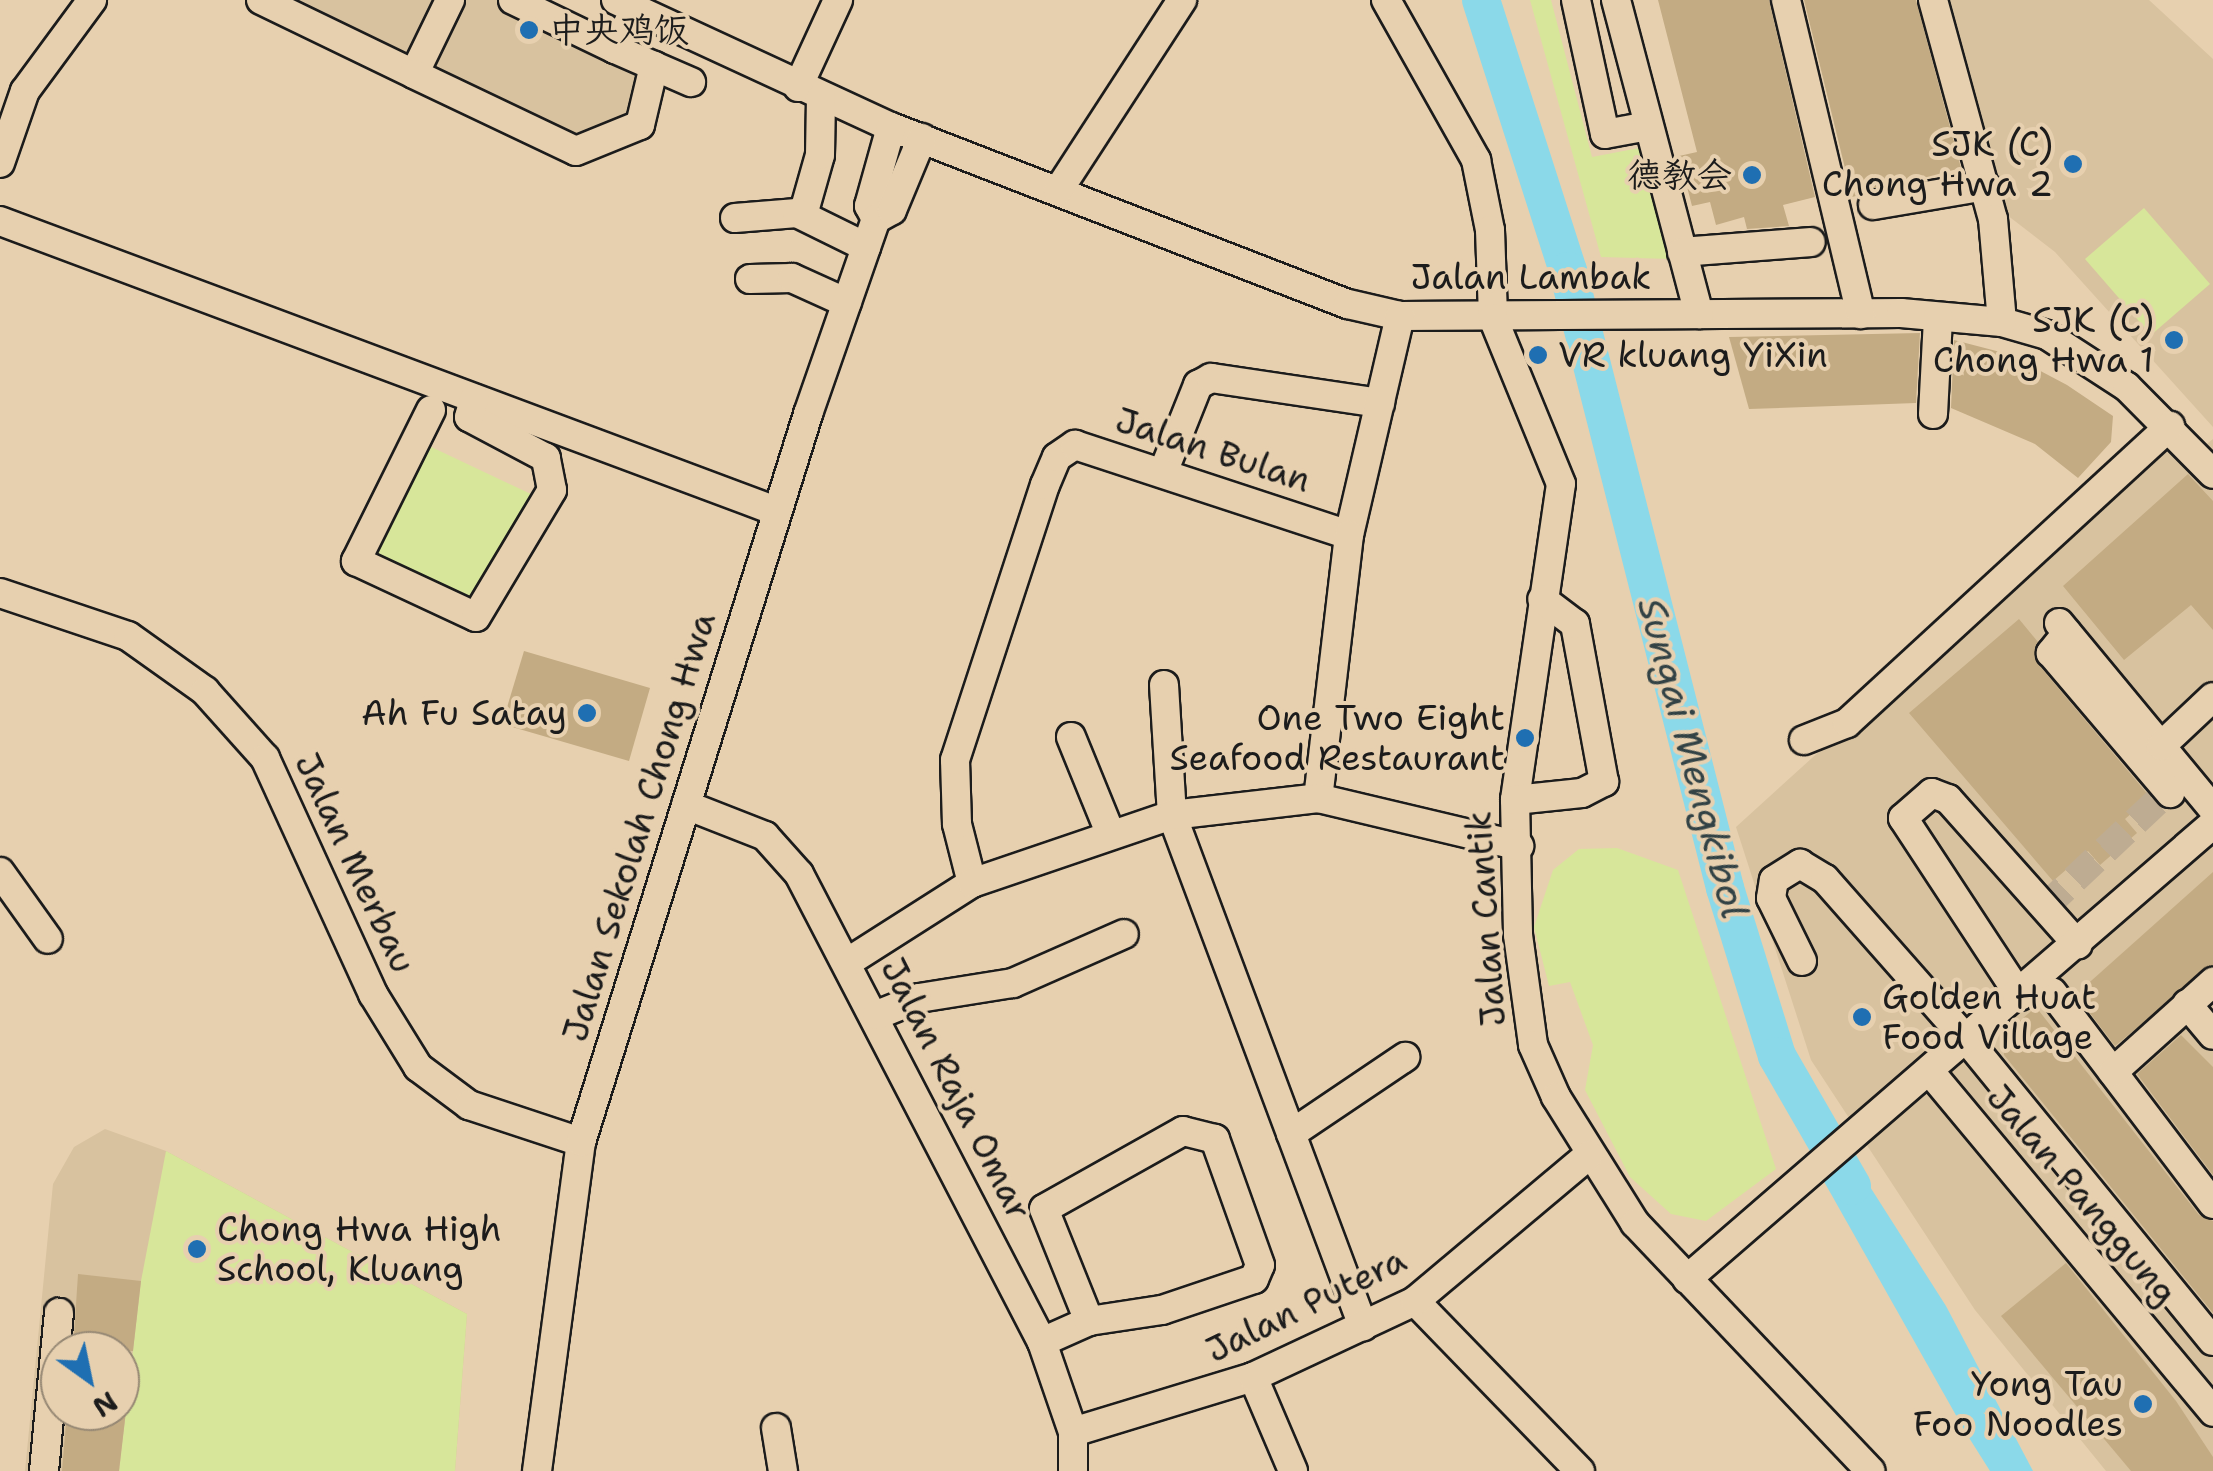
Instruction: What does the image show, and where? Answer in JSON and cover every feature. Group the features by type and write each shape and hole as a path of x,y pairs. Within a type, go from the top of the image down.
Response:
{"street":[{"path":"0,162 25,91 92,0"},
{"path":"261,0 576,151 640,125 654,66"},
{"path":"414,74 450,0"},
{"path":"513,0 690,82"},
{"path":"803,215 820,156 810,92 838,0"},
{"path":"1058,191 1182,0"},
{"name":"Jalan Cantik","path":"1386,0 1476,160 1490,230 1494,318 1561,484 1515,800 1519,951 1533,1044 1589,1155 1634,1223 1870,1471"},
{"path":"1576,0 1605,134 1648,126"},
{"path":"1616,0 1699,314"},
{"path":"1786,0 1861,314"},
{"path":"1932,0 1985,186 1999,250 2002,322"},
{"path":"615,49 626,5"},
{"name":"Jalan Lambak","path":"626,5 890,127 1348,304 1400,316 1861,314 2002,322 2077,348 2170,426 2213,474"},
{"name":"Jalan Sekolah Chong Hwa","path":"876,219 869,206 890,127"},
{"name":"Jalan Sekolah Chong Hwa","path":"537,1471 581,1142 776,511 876,219 892,210 922,138"},
{"path":"1873,205 1985,186"},
{"path":"735,218 803,215 866,247"},
{"path":"0,220 776,511"},
{"path":"1682,252 1811,242"},
{"path":"750,279 792,278 847,303"},
{"path":"1318,798 1349,535 1400,316"},
{"path":"1933,414 1938,317"},
{"path":"1164,470 1198,385 1211,378 1380,403"},
{"path":"431,410 356,561 476,616 552,482 546,458 470,416 474,398"},
{"path":"1804,740 1847,723 2170,426"},
{"name":"Jalan Bulan","path":"972,883 956,824 955,760 1057,457 1075,445 1164,470 1349,535"},
{"name":"Jalan Merbau","path":"0,593 128,636 205,691 266,758 372,994 418,1067 469,1105 581,1142"},
{"path":"1515,800 1582,793 1604,782 1574,624 1542,599"},
{"path":"2170,794 2051,653 2063,628 2213,808"},
{"path":"1164,686 1172,815 1363,1326"},
{"path":"2160,746 2213,697"},
{"path":"1071,736 1109,830"},
{"path":"2020,996 1902,827 1904,818 1932,793 1948,799 2078,944"},
{"path":"848,962 972,883 1109,830 1172,815 1318,798 1519,846"},
{"name":"Jalan Raja Omar","path":"686,805 765,836 799,874 877,1015 1042,1342 1073,1432 1073,1471"},
{"path":"1687,1279 1931,1074 2213,824"},
{"path":"1802,961 1770,898 1774,880 1800,864 1825,879 1968,1041 2213,1341"},
{"path":"0,872 48,938"},
{"path":"877,1015 919,998 1013,983 1124,934"},
{"path":"2113,1072 2213,982"},
{"path":"2052,992 2213,1204"},
{"path":"2187,1004 2213,1035"},
{"path":"1291,1134 1405,1057"},
{"name":"Jalan Panggung","path":"1931,1074 2213,1412"},
{"path":"1042,1342 1088,1321 1162,1310 1254,1279 1260,1264 1215,1139 1183,1132 1044,1209 1088,1321"},
{"name":"Jalan Putera","path":"1073,1432 1253,1377 1415,1302 1589,1155"},
{"path":"1415,1302 1580,1471"},
{"path":"44,1471 59,1312"},
{"path":"1253,1377 1293,1471"},
{"path":"776,1428 783,1471"}],"shaded area":[{"path":"250,0 525,0 669,69 642,128 573,156"},
{"name":"SJK (C) Chong Hwa 2","path":"1939,0 2149,0 2213,59 2213,427 2055,252 2007,215"},
{"path":"2182,422 2204,446 2213,439 2213,1471 2106,1471 1975,1310 1811,1060 1736,827"},
{"name":"Chong Hwa High School, Kluang","path":"105,1129 166,1151 467,1314 455,1471 25,1471 53,1184 74,1147"}],"green space":[{"path":"1530,0 1551,0 1592,157 1639,148 1671,259 1601,257"},
{"path":"2144,208 2210,284 2151,335 2085,259"},
{"path":"425,444 533,495 477,613 368,562"},
{"path":"1617,848 1678,870 1776,1169 1706,1221 1671,1214 1630,1177 1585,1090 1593,1045 1570,982 1549,986 1534,927 1553,870 1579,849"},
{"name":"Chong Hwa High School, Kluang","path":"166,1151 467,1314 455,1471 119,1471 124,1431 140,1431 140,1331 135,1331"}],"water":[{"path":"1851,1157 1946,1306 2033,1471 1990,1471 1966,1433 1822,1178"}],"building":[{"path":"1658,0 1769,0 1815,197 1783,205 1789,226 1747,229 1744,217 1716,225 1710,202 1692,206 1679,156 1697,152"},
{"path":"1804,0 1916,0 1961,168 1852,197"},
{"path":"1920,333 1916,403 1749,409 1729,337"},
{"path":"1954,340 2008,354 2067,385 2113,416 2111,442 2078,478 2035,444 1951,408"},
{"path":"2188,474 2213,501 2213,630 2191,605 2124,660 2063,586"},
{"path":"2019,619 2038,642 2038,664 2150,797 2125,819 2137,833 2100,865 2088,851 2053,881 1909,713"},
{"path":"524,651 650,688 629,761 502,724"},
{"path":"2213,872 2213,965 2115,1046 2080,1000 2082,989"},
{"path":"2036,1007 2199,1215 2213,1221 2213,1313 2004,1055 2002,1036"},
{"path":"2181,1035 2213,1067 2213,1175 2137,1074"},
{"path":"2066,1263 2176,1401 2213,1457 2213,1471 2131,1471 2001,1316"},
{"path":"78,1274 141,1281 135,1331 74,1331"},
{"path":"65,1431 124,1431 119,1471 62,1471"}],"waterway":[{"name":"Sungai Mengkibol","path":"1481,0 1568,271 1725,888 1777,1056 1852,1186"}],"tunnel":[{"path":"2044,908 2184,776"}],"place":[{"name":"中央鸡饭","path":"529,30"},
{"name":"SJK (C) Chong Hwa 2","path":"2073,164"},
{"name":"德教会","path":"1752,175"},
{"name":"SJK (C) Chong Hwa 1","path":"2174,340"},
{"name":"VR kluang YiXin","path":"1538,355"},
{"name":"Ah Fu Satay","path":"587,713"},
{"name":"One Two Eight Seafood Restaurant","path":"1525,738"},
{"name":"Golden Huat Food Village","path":"1862,1017"},
{"name":"Chong Hwa High School, Kluang","path":"197,1249"},
{"name":"Yong Tau Foo Noodles","path":"2143,1404"}]}
